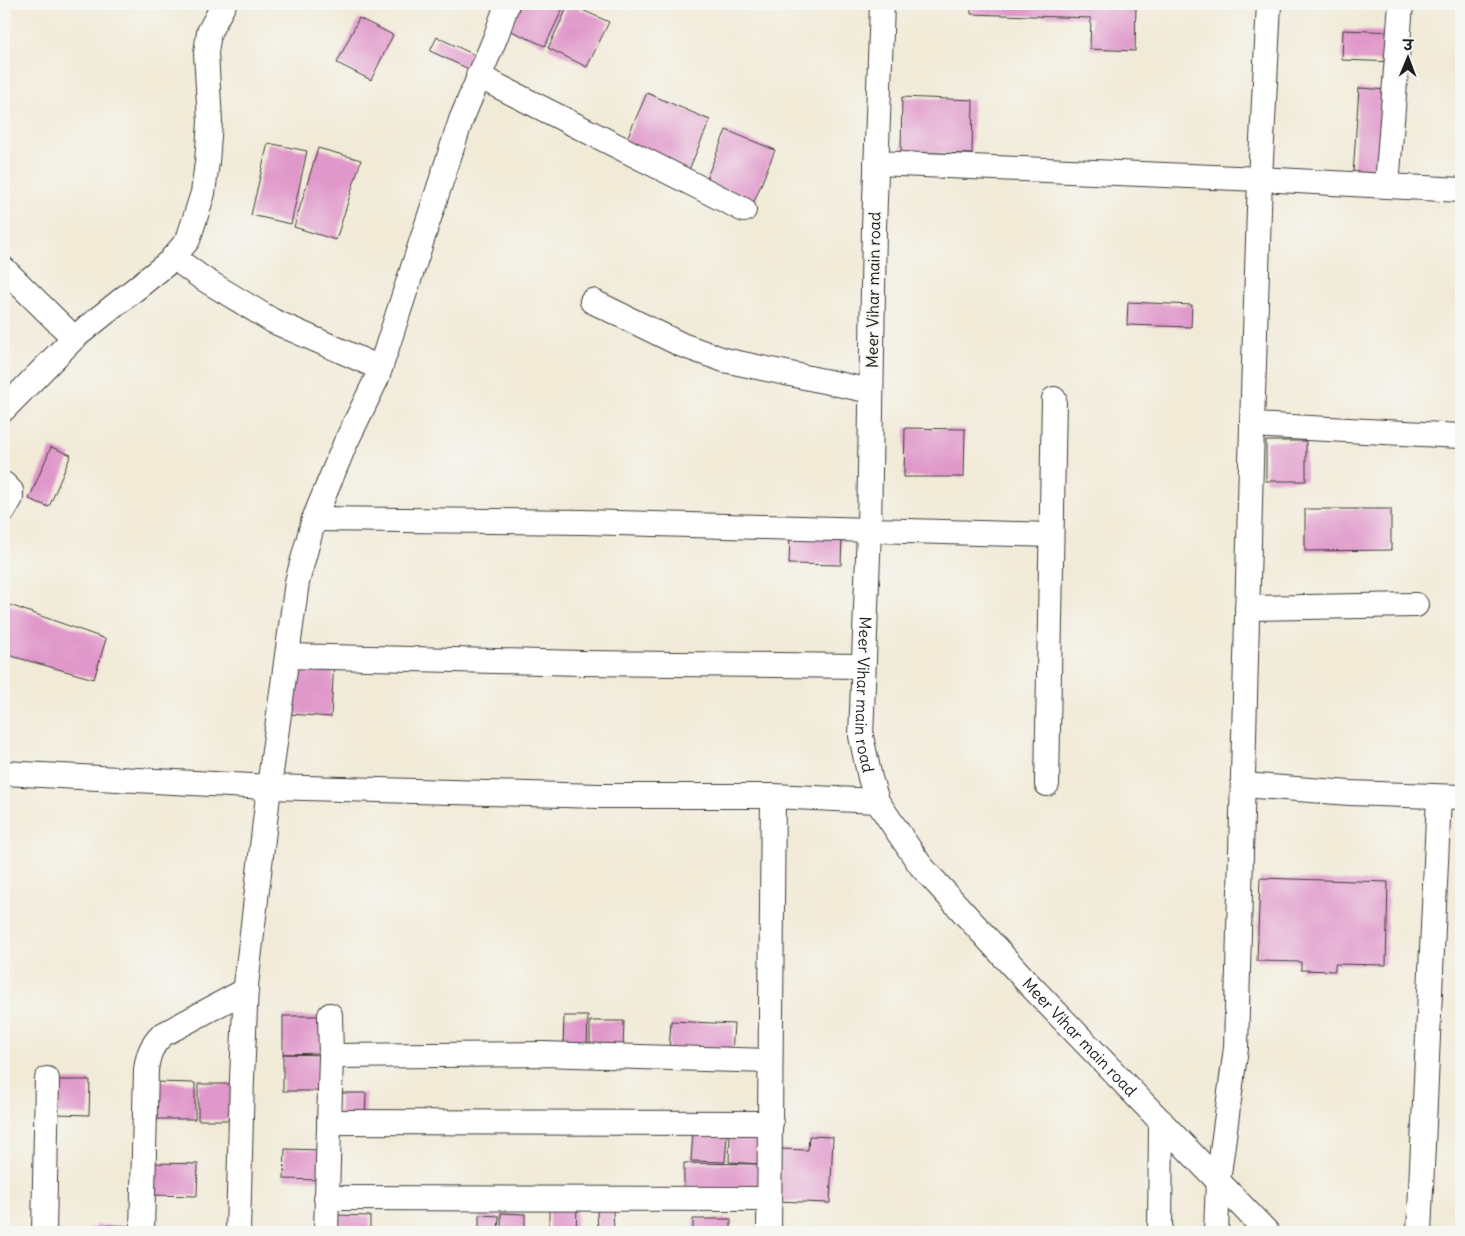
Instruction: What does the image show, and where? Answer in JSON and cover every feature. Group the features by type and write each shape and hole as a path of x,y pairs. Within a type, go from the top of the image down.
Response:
{"street":[{"path":"4,409 74,338 174,257 188,240 203,193 208,162 210,122 206,53 209,32 224,4"},
{"path":"238,1232 246,990 269,787 297,582 314,519 345,444 380,368 461,120 496,36 507,4"},
{"name":"Meer Vihar main road","path":"882,4 876,163 869,530 862,666 861,736 877,801 921,866 1027,982 1268,1232"},
{"path":"1216,1232 1218,1180 1236,1048 1252,425 1260,178 1269,4"},
{"path":"1387,186 1401,4"},
{"path":"478,76 744,210"},
{"path":"876,163 1260,178 1461,190"},
{"path":"174,257 202,278 273,321 380,368"},
{"path":"4,269 74,338"},
{"path":"592,301 682,345 724,360 871,391"},
{"path":"1048,784 1054,398"},
{"path":"1252,425 1461,436"},
{"path":"4,484 11,490 11,498 4,510"},
{"path":"314,519 583,522 1051,535"},
{"path":"1247,608 1416,605"},
{"path":"287,656 582,663 862,666"},
{"path":"4,773 269,787 599,796 772,796 877,801"},
{"path":"1242,785 1450,797 1419,1232"},
{"path":"769,1232 772,796"},
{"path":"142,1232 148,1054 153,1044 162,1035 246,990"},
{"path":"326,1232 331,1056 330,1015"},
{"path":"331,1056 542,1054 770,1061"},
{"path":"44,1232 47,1079"},
{"path":"329,1122 771,1123"},
{"path":"1160,1232 1161,1122"},
{"path":"326,1198 770,1198"}],"building":[{"path":"521,4 565,4 545,46 509,30"},
{"path":"569,4 609,22 587,67 548,48"},
{"path":"971,4 1136,4 1135,51 1090,49 1091,18 971,14"},
{"path":"359,18 393,35 371,80 337,63"},
{"path":"1343,30 1396,32 1395,62 1342,60"},
{"path":"437,37 477,56 471,70 430,51"},
{"path":"1359,88 1390,90 1384,177 1353,174"},
{"path":"647,93 710,120 688,172 624,145"},
{"path":"902,97 973,100 972,154 901,152"},
{"path":"726,130 775,150 752,207 703,187"},
{"path":"268,143 307,151 291,224 251,215"},
{"path":"318,148 361,160 336,240 294,227"},
{"path":"1128,302 1192,305 1191,327 1127,325"},
{"path":"905,428 965,429 964,477 904,477"},
{"path":"1266,441 1306,441 1306,481 1266,481"},
{"path":"51,447 71,455 49,507 29,499"},
{"path":"1305,509 1391,509 1391,550 1305,551"},
{"path":"790,534 842,535 841,565 789,564"},
{"path":"4,603 106,639 94,679 4,654"},
{"path":"292,656 334,659 331,717 289,714"},
{"path":"1260,878 1388,882 1386,965 1335,964 1335,971 1301,970 1301,962 1257,961"},
{"path":"283,1016 323,1016 323,1053 283,1054"},
{"path":"564,1016 588,1016 587,1050 563,1050"},
{"path":"590,1021 624,1021 623,1048 590,1048"},
{"path":"671,1021 734,1024 732,1053 669,1050"},
{"path":"283,1054 323,1055 323,1091 283,1091"},
{"path":"58,1080 90,1080 89,1115 57,1114"},
{"path":"155,1082 195,1083 195,1119 154,1119"},
{"path":"198,1084 234,1084 234,1120 198,1120"},
{"path":"340,1093 366,1093 365,1122 339,1122"},
{"path":"693,1133 727,1135 725,1162 691,1161"},
{"path":"730,1134 764,1135 762,1194 684,1193 684,1163 759,1164 729,1162"},
{"path":"809,1136 833,1137 830,1203 775,1201 778,1149 808,1150"},
{"path":"285,1149 324,1150 323,1180 284,1179"},
{"path":"154,1163 198,1164 197,1196 153,1195"},
{"path":"549,1207 577,1208 576,1232 549,1232"},
{"path":"597,1210 613,1210 614,1232 598,1232"},
{"path":"501,1213 525,1214 525,1232 501,1232"},
{"path":"337,1215 370,1216 370,1232 336,1232"},
{"path":"479,1215 499,1216 498,1232 479,1232"},
{"path":"693,1219 731,1219 731,1232 693,1232"},
{"path":"95,1225 134,1226 134,1232 95,1232"}]}
